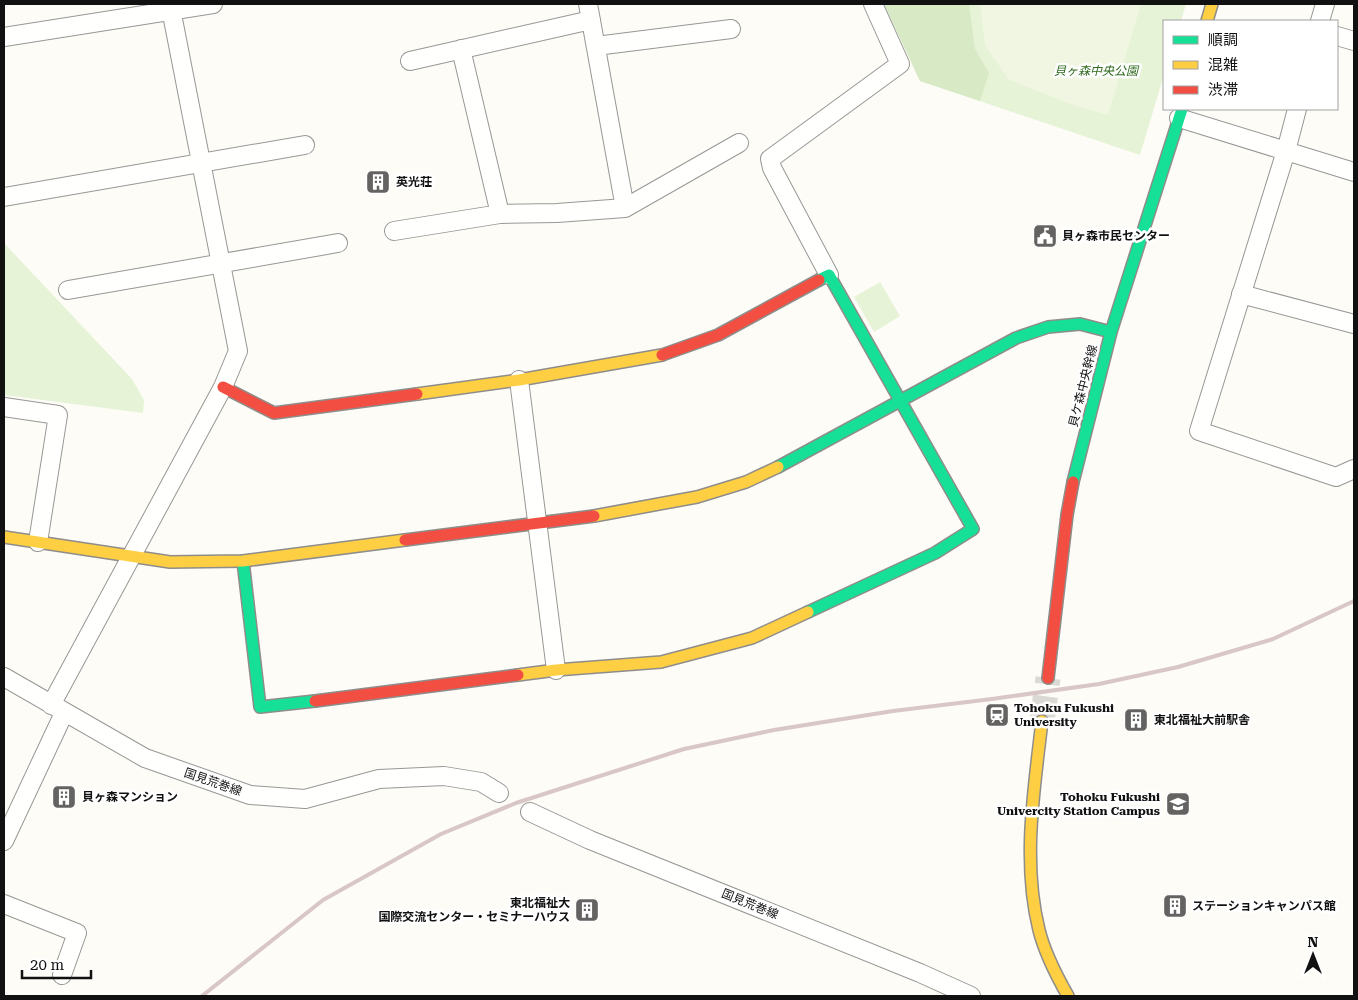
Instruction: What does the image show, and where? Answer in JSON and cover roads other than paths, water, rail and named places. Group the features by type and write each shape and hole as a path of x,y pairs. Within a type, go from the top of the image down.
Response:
{"street":[{"path":"4,37 171,7 213,4"},
{"path":"243,561 260,706 330,700 556,670 661,662 752,638 935,553 973,530 820,261 777,177 770,159 900,64 873,4"},
{"path":"1207,20 1212,4"},
{"path":"1320,20 1325,4"},
{"path":"4,841 57,709 132,557 223,387 238,350 171,7"},
{"path":"410,61 461,49 590,12 625,208"},
{"path":"596,46 731,29"},
{"path":"1338,36 1354,41"},
{"path":"461,49 500,214"},
{"path":"1297,110 1286,151 1199,431 1336,477 1354,469"},
{"path":"1180,113 1286,151 1354,172"},
{"name":"貝ケ森中央幹線","path":"1048,678 1067,515 1072,489 1111,332 1180,113"},
{"path":"394,231 500,214 625,208 739,143"},
{"path":"4,197 304,145"},
{"path":"68,290 338,243"},
{"path":"223,387 274,413 518,380 656,357 718,335 829,276"},
{"path":"1241,294 1354,324"},
{"path":"4,537 170,562 243,561 590,517 643,508 697,497 746,482 801,456 1016,338 1048,327 1080,324 1111,332"},
{"path":"518,380 556,670"},
{"path":"4,407 58,415 38,542"},
{"name":"国見荒巻線","path":"4,677 145,758 250,795 305,799 379,779 444,776 480,782 499,793"},
{"path":"1042,721 1030,824 1029,864 1038,931 1050,967 1068,996"},
{"name":"国見荒巻線","path":"530,812 590,840 920,973 970,996"},
{"path":"4,904 77,933 62,975"}],"tunnel":[{"path":"1042,721 1048,678"}],"railway":[{"path":"202,996 323,900 441,834 516,803 684,749 774,730 893,711 1099,684 1178,667 1273,639 1354,601"}],"place":[{"name":"英光荘","path":"378,182"},
{"name":"貝ヶ森市民センター","path":"1045,236"},
{"name":"Tohoku Fukushi University","path":"997,715"},
{"name":"東北福祉大前駅舎","path":"1136,720"},
{"name":"貝ヶ森マンション","path":"64,797"},
{"name":"Tohoku Fukushi Univercity Station Campus","path":"1178,804"},
{"name":"ステーションキャンパス館","path":"1175,906"},
{"name":"東北福祉大 国際交流センター・セミナーハウス","path":"587,910"}],"park label":[{"name":"貝ヶ森中央公園","path":"1096,71"}]}
